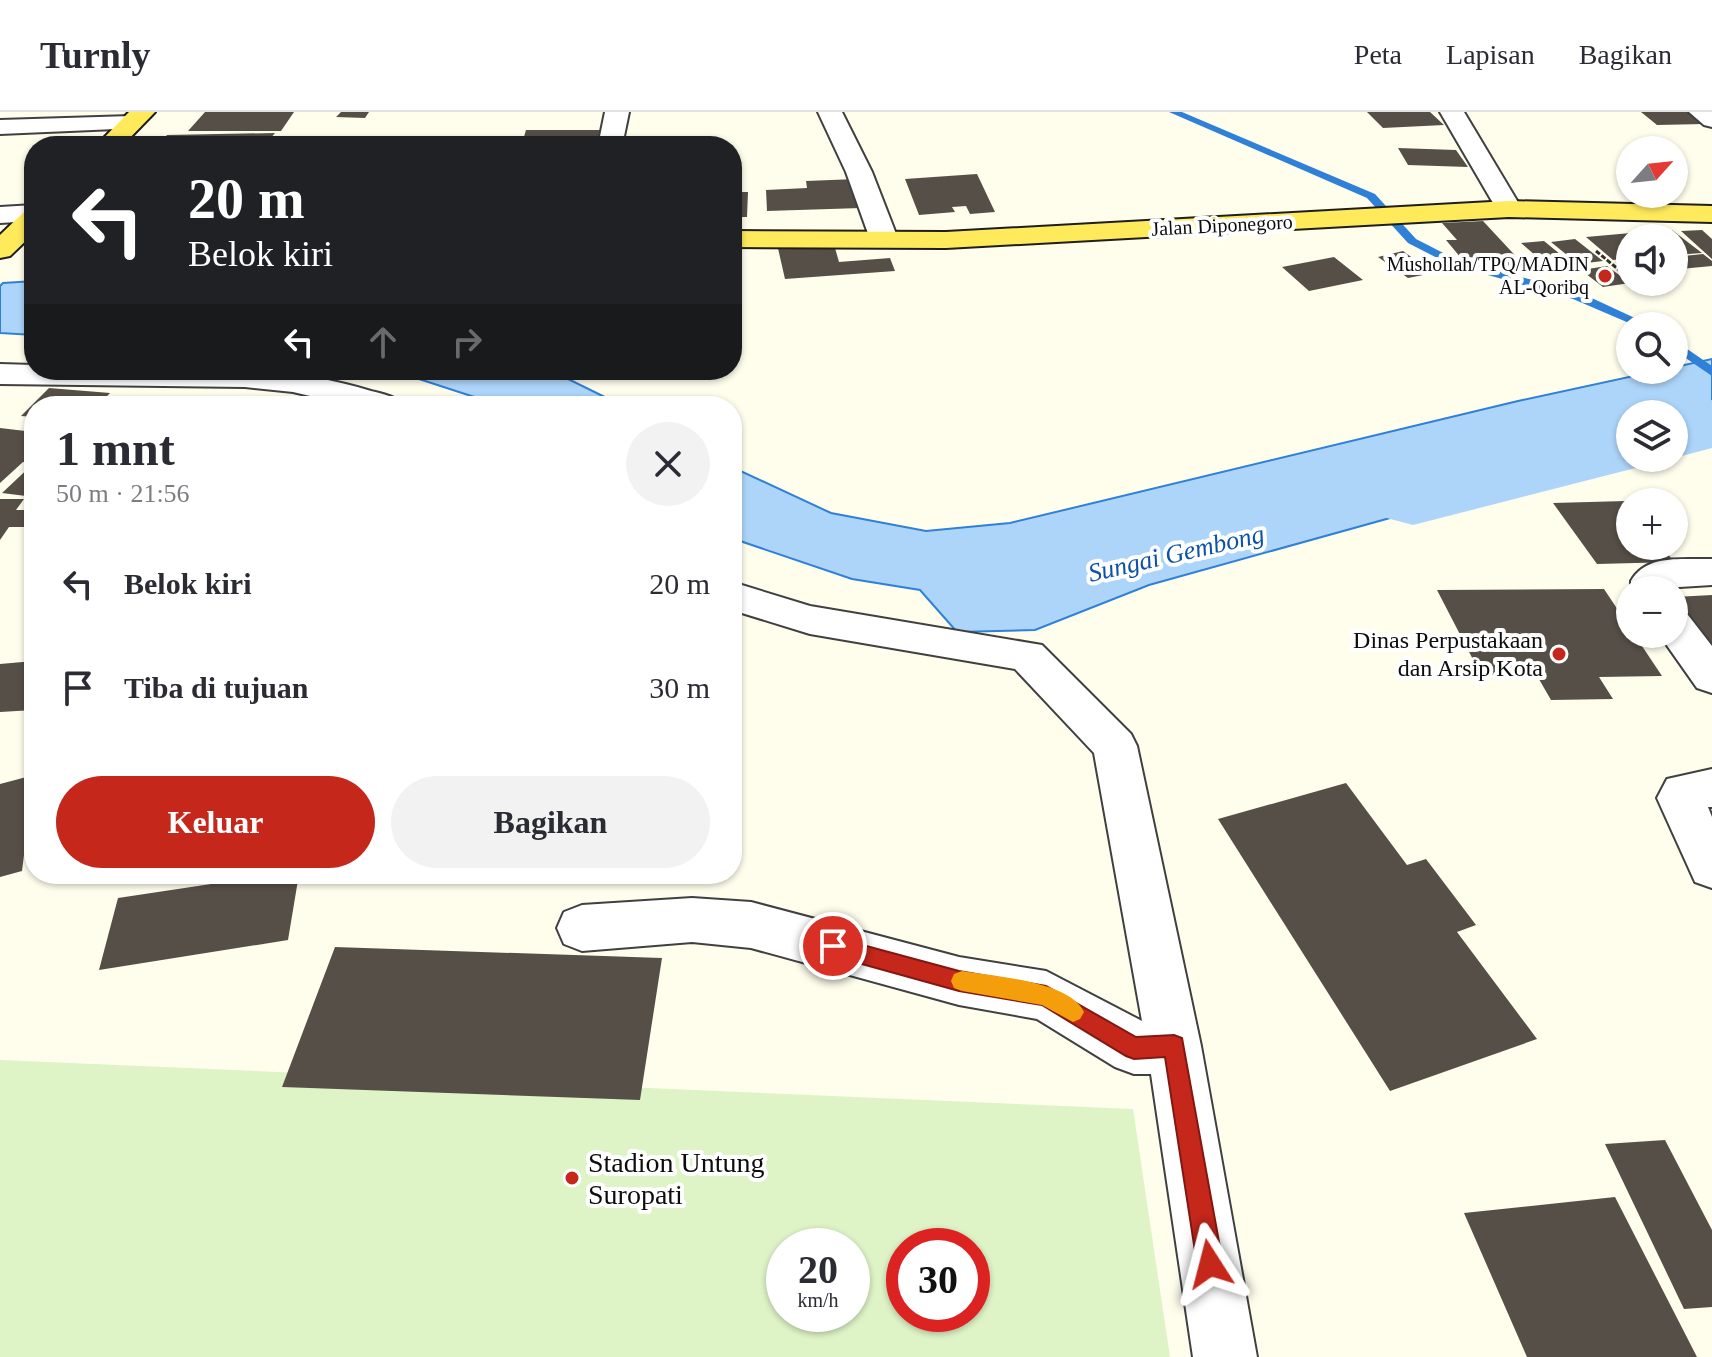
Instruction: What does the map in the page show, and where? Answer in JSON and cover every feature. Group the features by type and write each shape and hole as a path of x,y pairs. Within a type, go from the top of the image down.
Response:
{"main road":[{"path":"118,136 137,118"},
{"name":"Jalan Diponegoro","path":"742,239 1010,237 1509,209 1712,214"}],"street":[{"path":"612,136 617,112"},
{"path":"830,112 859,172 884,239"},
{"path":"1452,112 1509,209"},
{"path":"1701,112 1712,120"},
{"path":"0,127 137,118"},
{"path":"0,374 24,374"},
{"path":"258,380 360,396"},
{"path":"1655,576 1712,572"},
{"path":"742,599 810,620 1027,656 1115,746 1174,1046 1225,1357"},
{"path":"1688,644 1712,677"},
{"path":"1712,788 1688,790 1680,798 1712,867"},
{"path":"582,928 692,920 751,925 959,981 1046,996 1134,1048 1174,1046"}],"green space":[{"name":"Stadion Untung Suropati","path":"0,1060 1133,1109 1170,1357 0,1357"}],"water":[{"path":"24,282 24,334 0,333 0,286 3,283"},
{"path":"1712,359 1712,423 1688,429 1688,400 1616,400 1616,445 1577,454 1408,513 1149,585 1035,630 957,632 920,590 852,579 743,542 742,472 831,513 926,531 1010,523 1616,380 1616,384 1688,384 1688,364"},
{"path":"422,380 570,380 603,396 471,396"}],"building":[{"path":"205,112 294,112 281,131 188,131"},
{"path":"341,112 369,112 365,118 336,117"},
{"path":"1367,112 1430,112 1444,125 1383,128"},
{"path":"1641,112 1688,112 1704,124 1657,125"},
{"path":"526,130 602,130 600,136 524,136"},
{"path":"275,133 272,136 167,135"},
{"path":"1398,148 1456,150 1468,167 1408,165"},
{"path":"977,174 995,212 970,214 966,206 952,207 955,212 919,215 905,179"},
{"path":"856,179 861,208 767,211 766,190 807,188 806,181"},
{"path":"742,192 748,192 747,217 742,217"},
{"path":"1483,221 1524,265 1491,266 1483,257 1461,258 1446,240 1457,240 1442,223"},
{"path":"1702,230 1712,239 1712,259 1688,237 1688,231"},
{"path":"1616,234 1616,260 1613,260 1586,237"},
{"path":"1575,239 1603,261 1578,264 1551,242"},
{"path":"833,241 839,262 890,258 895,271 785,279 777,244"},
{"path":"1544,241 1577,268 1552,270 1521,243"},
{"path":"1688,242 1702,253 1688,254"},
{"path":"1403,251 1433,273 1408,278 1378,257"},
{"path":"1703,254 1712,261 1712,266 1688,268 1688,256"},
{"path":"1334,257 1363,280 1309,291 1282,267"},
{"name":"Mushollah/TPQ/MADIN AL-Qoribq","path":"1607,266 1616,273 1616,285 1603,287 1581,270"},
{"path":"49,388 110,393 107,396 41,396"},
{"path":"0,428 24,431 24,462 0,483"},
{"path":"24,472 24,496 2,493"},
{"path":"0,499 24,499 16,510 24,510 24,527 9,527 0,540"},
{"path":"1616,501 1616,560 1674,562 1597,564 1553,503"},
{"name":"Dinas Perpustakaan dan Arsip Kota","path":"1604,589 1616,607 1616,648 1643,648 1662,676 1599,677 1613,699 1551,700 1536,674 1481,675 1437,590"},
{"path":"1712,595 1712,644 1688,614 1688,596"},
{"path":"24,662 24,711 0,712 0,664"},
{"path":"24,778 22,871 0,877 0,784"},
{"path":"1346,783 1407,865 1426,859 1476,925 1457,932 1537,1039 1390,1091 1218,819"},
{"path":"211,884 297,884 288,940 99,970 118,898"},
{"path":"335,947 662,958 640,1100 282,1087"},
{"path":"1665,1140 1712,1230 1712,1307 1684,1309 1605,1144"},
{"path":"1615,1197 1697,1357 1527,1357 1464,1213"}],"waterway":[{"path":"1174,112 1371,196 1412,241 1453,262 1577,296 1616,313"},
{"path":"1688,354 1712,372"},
{"name":"Sungai Gembong","path":"1688,430 1712,424"},
{"name":"Sungai Gembong","path":"1413,497 1616,447"}],"slow traffic":[{"path":"962,981 1046,996 1073,1012"}],"place":[{"name":"Mushollah/TPQ/MADIN AL-Qoribq","path":"1605,276"},
{"name":"Dinas Perpustakaan dan Arsip Kota","path":"1559,654"},
{"name":"Stadion Untung Suropati","path":"572,1178"}],"route":[{"path":"833,946 959,981 1046,996 1134,1048 1174,1046 1210,1264"}]}
